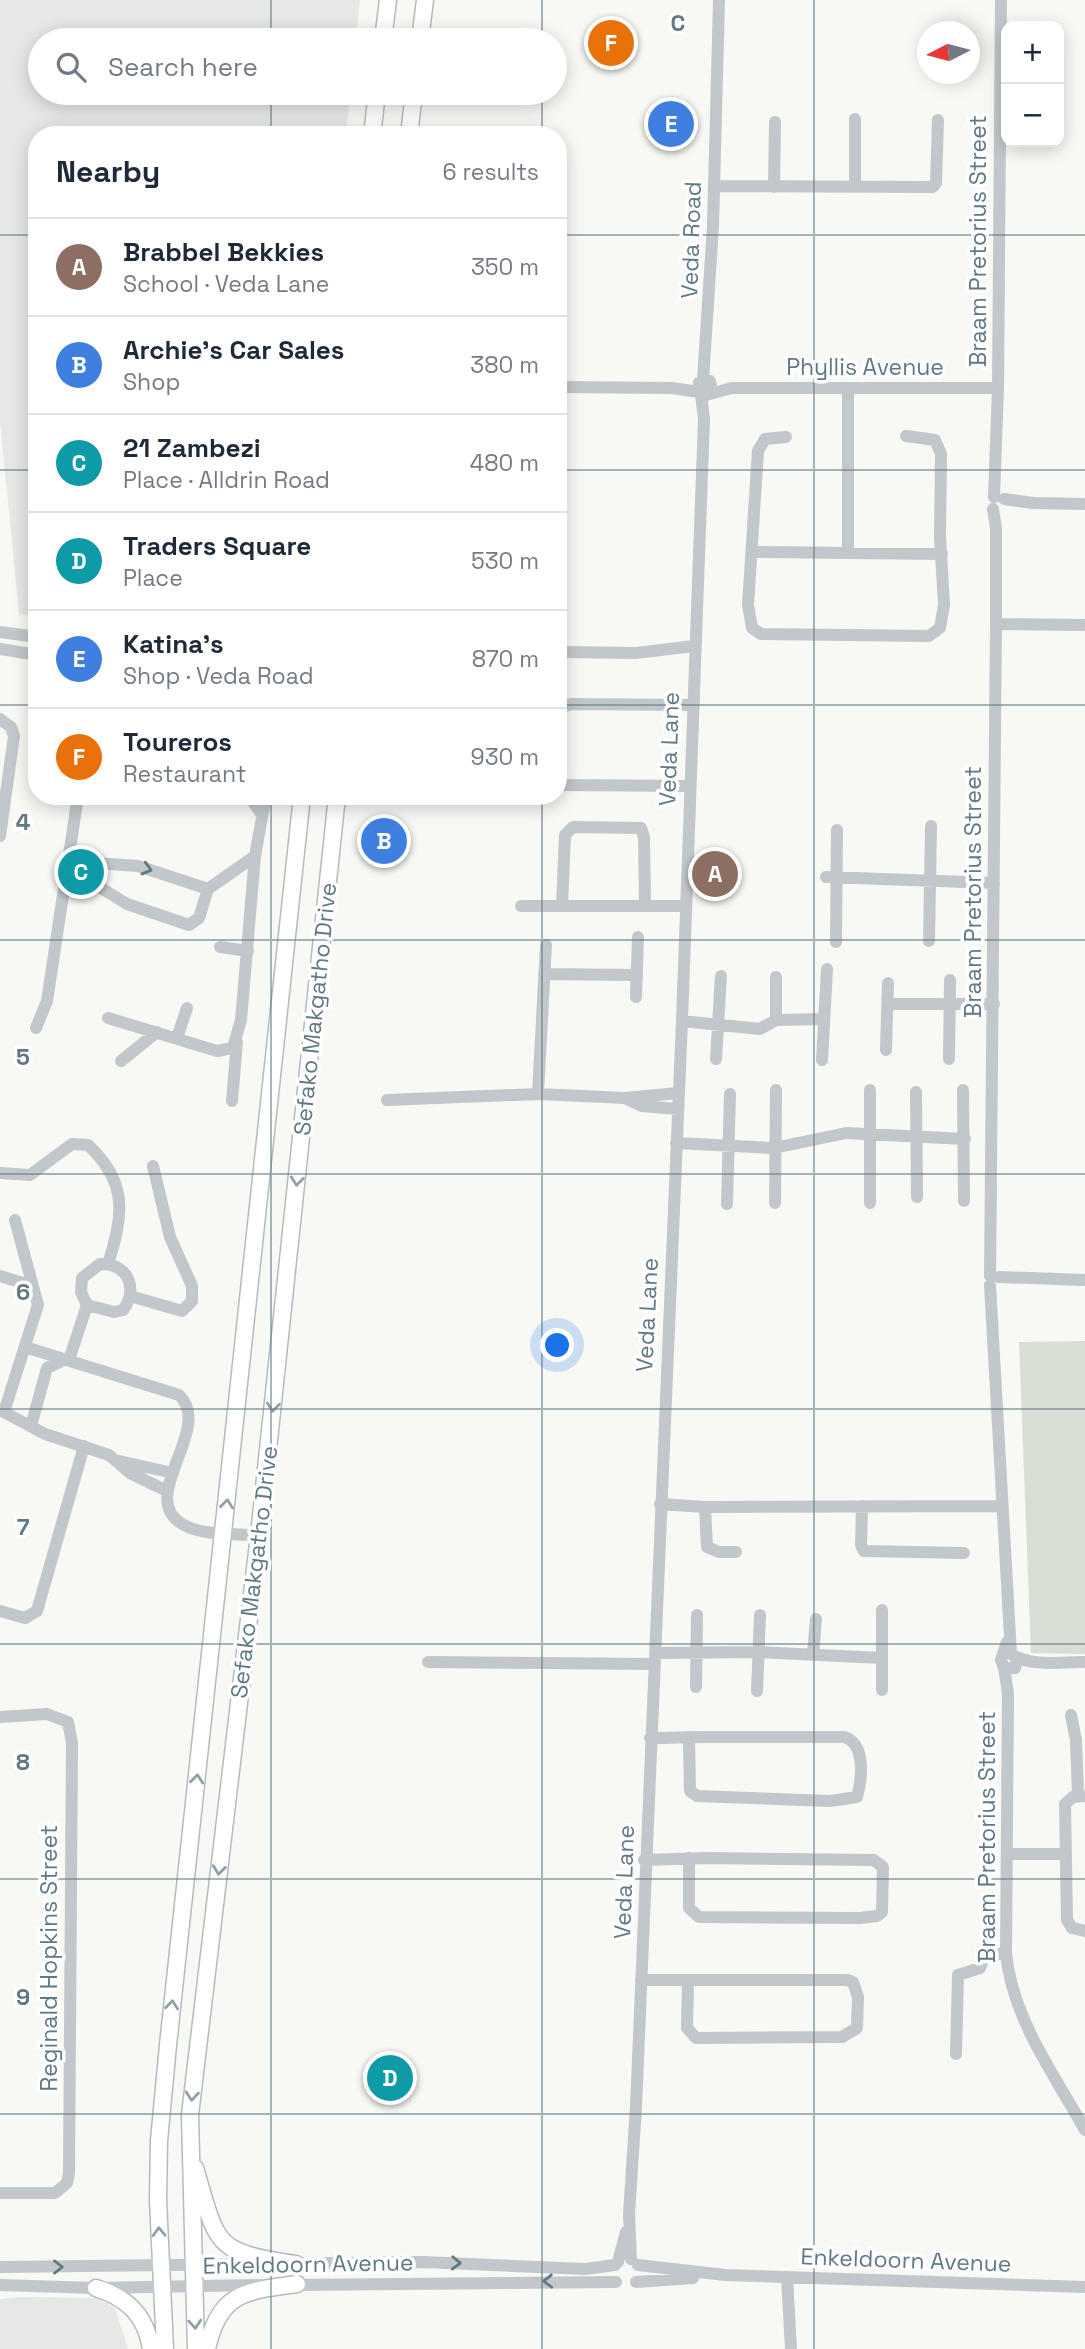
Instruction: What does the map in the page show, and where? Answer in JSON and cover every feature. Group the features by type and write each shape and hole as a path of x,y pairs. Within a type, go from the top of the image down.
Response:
{"main road":[{"path":"384,28 388,0"},
{"path":"422,28 425,0"},
{"path":"373,126 376,105"},
{"path":"410,126 413,105"},
{"name":"Sefako Makgatho Drive","path":"165,2349 159,2156 167,2056 301,805"},
{"name":"Sefako Makgatho Drive","path":"196,2349 190,2149 197,2052 260,1535 336,805"},
{"path":"190,2149 209,2221 222,2242 244,2255 296,2264"},
{"path":"207,2349 214,2324 229,2302 257,2290 297,2284"},
{"path":"96,2288 119,2297 133,2307 147,2330 151,2349"}],"street":[{"name":"Veda Road","path":"704,419 719,0"},
{"name":"Braam Pretorius Street","path":"1001,0 997,482 1000,503 996,528 992,1255 1011,1662 1008,1693 1006,1953 1009,1981 1017,2007 1085,2130"},
{"path":"855,119 855,187"},
{"path":"714,186 934,186 938,120"},
{"path":"774,187 775,122"},
{"name":"Phyllis Avenue","path":"567,387 998,388"},
{"path":"848,388 848,554"},
{"name":"Veda Lane","path":"625,2263 655,1658 704,419"},
{"path":"786,437 765,439 759,444 754,552 748,605 754,631 761,634 925,636 936,633 943,622 939,448 930,438 906,436"},
{"path":"1000,503 1085,504"},
{"path":"754,552 942,554"},
{"path":"996,624 1085,625"},
{"path":"0,632 28,636"},
{"path":"567,652 636,653 694,646"},
{"path":"0,649 28,654"},
{"path":"567,705 691,705"},
{"path":"0,719 11,727 14,736 0,835"},
{"path":"567,785 689,786"},
{"path":"36,1028 47,1000 77,805"},
{"path":"255,805 262,816"},
{"path":"232,1101 255,856 264,805"},
{"path":"929,941 931,826"},
{"path":"562,906 565,835 573,827 640,828 644,837 645,905"},
{"path":"836,942 831,877 837,830"},
{"path":"66,878 96,885 127,904 189,925 199,918 208,889 255,856"},
{"path":"68,861 138,866 208,889"},
{"path":"230,871 253,881"},
{"path":"831,877 994,883"},
{"path":"521,906 685,905"},
{"path":"636,997 638,937"},
{"path":"538,1094 546,945"},
{"path":"220,947 248,951"},
{"path":"822,1060 827,968"},
{"path":"544,974 637,975"},
{"path":"716,1059 721,976"},
{"path":"776,977 776,1020"},
{"path":"949,1059 950,980"},
{"path":"886,1050 888,982"},
{"path":"888,1004 994,1004"},
{"path":"177,1038 187,1008"},
{"path":"108,1018 224,1051 233,1048 238,1036"},
{"path":"682,1021 760,1029 776,1020 823,1019"},
{"path":"121,1061 157,1032"},
{"path":"775,1203 776,1090"},
{"path":"870,1090 870,1203"},
{"path":"963,1090 964,1201"},
{"path":"916,1091 917,1197"},
{"path":"387,1100 538,1094 625,1098 678,1093"},
{"path":"727,1204 730,1094"},
{"path":"625,1098 642,1106 678,1109"},
{"path":"676,1143 774,1148 795,1146 838,1133 965,1139"},
{"path":"0,1173 30,1175 72,1144 88,1145 102,1157 121,1205 119,1229 108,1264"},
{"path":"130,1296 182,1311 192,1301 192,1286 170,1237 153,1166"},
{"path":"15,1220 33,1286 38,1295 38,1305 26,1347 2,1411 45,1434 119,1461 173,1473"},
{"path":"31,1426 47,1368 70,1357 75,1348 87,1304 81,1292 82,1278 93,1267 108,1264 128,1276 130,1296 120,1311 87,1304"},
{"path":"0,1276 33,1286"},
{"path":"995,1280 1085,1280"},
{"path":"26,1347 168,1391 184,1400 189,1419 167,1491 168,1506 181,1523 224,1533 260,1535"},
{"path":"0,1611 25,1618 37,1611 84,1446"},
{"path":"119,1461 130,1473 167,1491"},
{"path":"660,1504 705,1507 1002,1506"},
{"path":"862,1506 861,1545 864,1551 964,1553"},
{"path":"705,1507 707,1548 719,1552 736,1552"},
{"path":"882,1610 882,1690"},
{"path":"696,1687 697,1615"},
{"path":"757,1691 760,1615"},
{"path":"813,1655 816,1619"},
{"path":"428,1662 655,1658 696,1653 758,1652 882,1658"},
{"path":"1011,1662 1085,1662"},
{"name":"Reginald Hopkins Street","path":"0,1717 47,1714 68,1722 72,1743 69,2173 60,2191 0,2193"},
{"path":"1071,1714 1081,1796 1067,1801 1064,1808 1067,1920 1072,1928 1085,1931"},
{"path":"650,1738 689,1737 850,1739 859,1751 857,1797 830,1801 697,1796 690,1791 688,1782 689,1737"},
{"path":"1008,1854 1064,1854"},
{"path":"644,1860 689,1858 874,1860 883,1867 882,1912 877,1916 860,1918 699,1917 689,1908 689,1858"},
{"path":"956,2054 957,1975 980,1968 985,1955 1006,1953"},
{"path":"641,1980 847,1980 853,1982 857,1990 857,2028 842,2037 696,2038 687,2028 688,1981"},
{"name":"Enkeldoorn Avenue","path":"0,2267 423,2262 585,2269 625,2263 725,2275 1085,2287"},
{"path":"625,2263 640,2273 636,2282 626,2286 616,2282 612,2274 625,2263"},
{"name":"Enkeldoorn Avenue","path":"636,2282 725,2275"},
{"path":"787,2277 791,2349"},
{"name":"Enkeldoorn Avenue","path":"0,2285 96,2288 616,2282"}],"shaded area":[{"path":"0,0 360,0 357,28 28,28 28,105 349,105 347,126 28,126 28,616 19,614 0,421"},
{"path":"1085,1341 1085,1654 1031,1653 1019,1342"},
{"path":"98,2298 115,2308 128,2349 0,2349 0,2299"}],"place":[{"name":"Toureros","path":"611,43"},
{"name":"Katina's","path":"671,124"},
{"name":"Archie's Car Sales","path":"384,841"},
{"name":"21 Zambezi","path":"81,872"},
{"name":"Brabbel Bekkies","path":"715,874"},
{"name":"Traders Square","path":"390,2078"}]}
